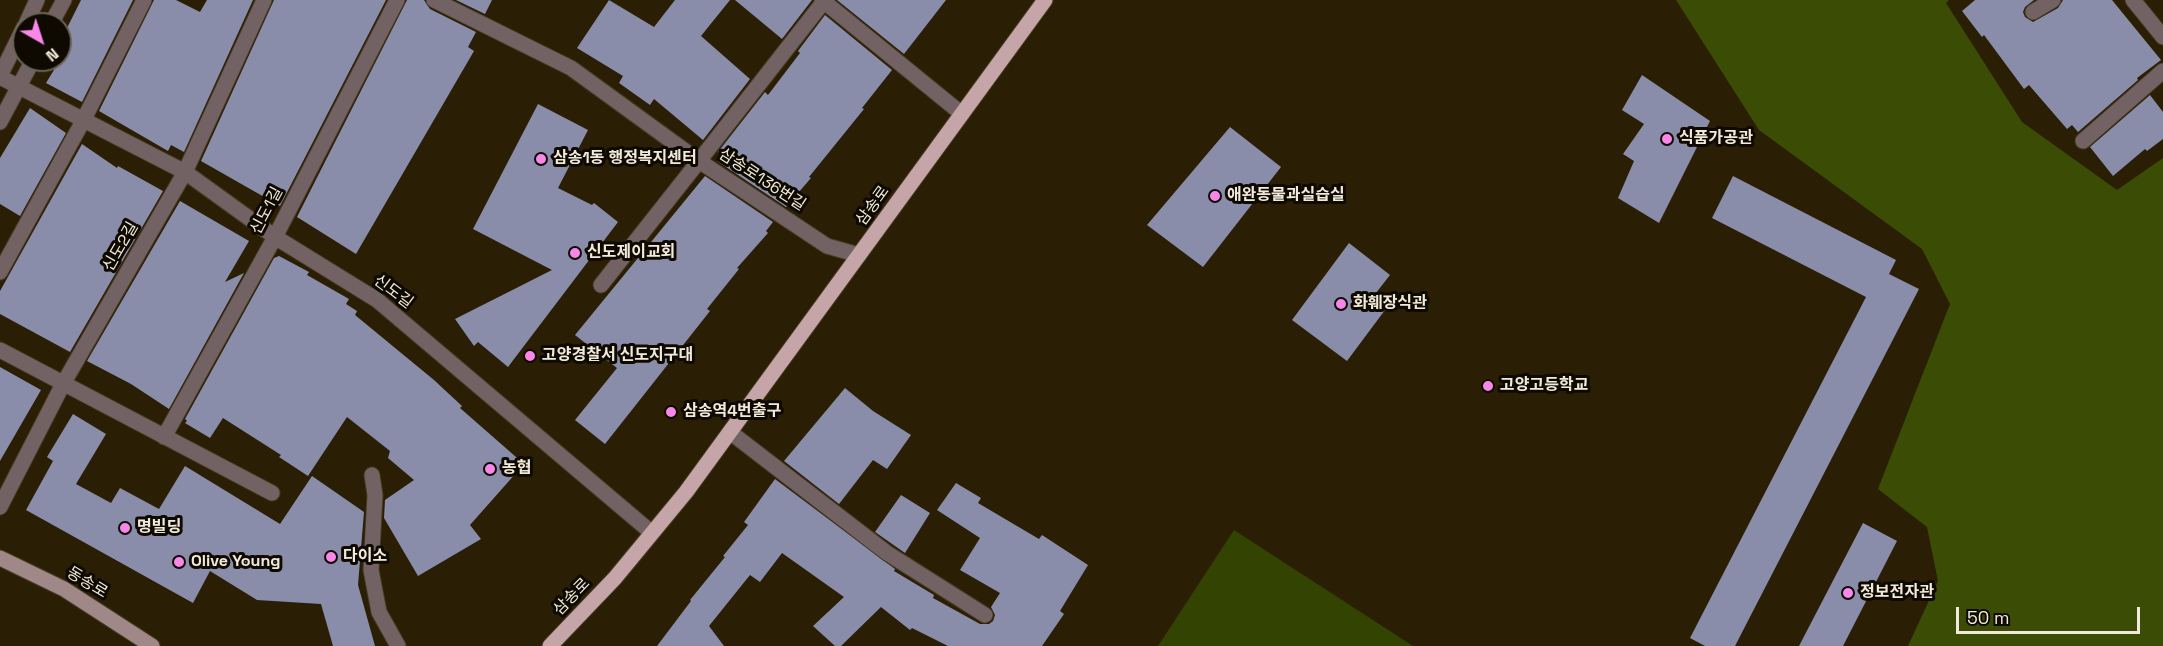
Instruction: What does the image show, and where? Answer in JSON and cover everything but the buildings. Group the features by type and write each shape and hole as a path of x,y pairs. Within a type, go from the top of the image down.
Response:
{"main road":[{"name":"삼송로","path":"550,646 615,578 686,492 1045,0"},
{"name":"동송로","path":"0,558 64,589 152,646"}],"street":[{"path":"0,272 83,121 144,0"},
{"name":"신도2길","path":"0,507 63,384 185,172 264,0"},
{"name":"신도1길","path":"164,437 275,237 397,0"},
{"path":"434,0 571,68 699,162 601,285"},
{"path":"824,0 962,114"},
{"name":"삼송로136번길","path":"824,0 699,162 827,246 859,255"},
{"path":"2033,12 2054,0"},
{"path":"2133,0 2163,38"},
{"path":"0,77 12,53"},
{"path":"2083,141 2163,71"},
{"path":"0,122 27,72"},
{"name":"신도길","path":"0,77 185,172 275,237 377,300 652,533"},
{"path":"0,350 272,493"},
{"path":"730,432 887,553 985,615"},
{"path":"372,476 375,495 371,570 379,612 398,646"}],"green space":[{"path":"1676,0 1949,0 1946,3 2022,122 2117,190 2163,158 2163,646 1908,646 1938,581 1927,527 1878,489 1950,304 1922,249 1759,130"},
{"path":"1234,530 1413,646 1158,646"}],"place":[{"name":"식품가공관","path":"1667,139"},
{"name":"삼송1동 행정복지센터","path":"541,159"},
{"name":"애완동물과실습실","path":"1215,196"},
{"name":"신도제이교회","path":"575,253"},
{"name":"화훼장식관","path":"1341,304"},
{"name":"고양경찰서 신도지구대","path":"530,356"},
{"name":"고양고등학교","path":"1488,386"},
{"name":"삼송역4번출구","path":"671,412"},
{"name":"농협","path":"490,469"},
{"name":"명빌딩","path":"125,528"},
{"name":"다이소","path":"331,557"},
{"name":"Olive Young","path":"179,562"},
{"name":"정보전자관","path":"1848,593"}]}
